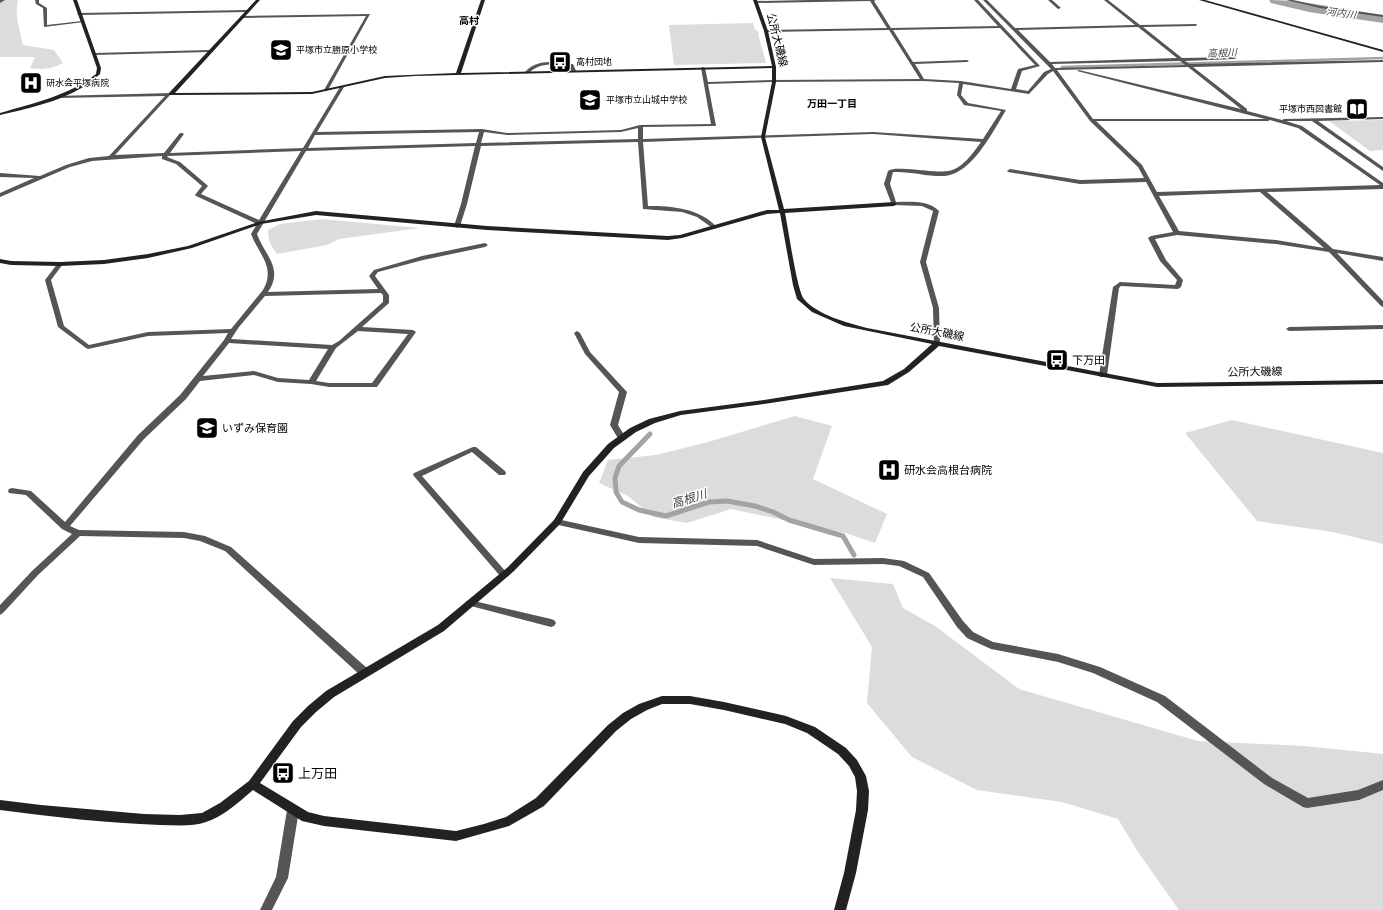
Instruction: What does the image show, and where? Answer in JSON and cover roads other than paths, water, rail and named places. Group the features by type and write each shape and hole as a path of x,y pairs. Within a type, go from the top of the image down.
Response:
{"street":[{"path":"37,0 37,3 45,8 45,26 82,22"},
{"path":"0,114 57,97 78,88 98,74 99,68 75,0"},
{"path":"111,157 258,0"},
{"path":"458,74 483,0"},
{"path":"755,1 872,0 923,80"},
{"path":"976,0 1038,66 1020,70 1013,91"},
{"path":"985,0 1049,63 1092,120 1140,166 1177,234"},
{"path":"1050,0 1059,8"},
{"path":"1106,0 1138,27 1181,59 1247,112"},
{"path":"1201,0 1383,51"},
{"path":"1288,0 1320,7 1383,16"},
{"path":"1308,0 1320,7"},
{"name":"公所大磯線","path":"755,1 766,31 774,67 774,82 763,137 782,211 796,285 800,298 805,305 814,311 846,325 937,344 1157,385 1383,382"},
{"path":"79,14 247,11"},
{"path":"242,17 369,15 326,90"},
{"path":"1014,29 1196,25"},
{"path":"766,31 1001,26"},
{"path":"94,54 209,52"},
{"path":"1049,63 1235,58"},
{"path":"706,83 923,80 961,82 1029,93 1046,73 1054,69 1383,61"},
{"path":"912,63 967,62"},
{"path":"527,72 535,66 553,64 571,65 574,71"},
{"path":"57,97 302,93 399,76 774,67"},
{"path":"314,134 482,130 507,134 621,131 640,126 714,125 703,68"},
{"path":"1073,69 1088,74 1247,112 1300,127 1383,186"},
{"path":"894,204 887,184 891,171 903,169 946,174 956,172 963,168 984,141 1004,110 966,104 959,95 961,82"},
{"path":"65,527 142,437 184,397 196,379 227,341 232,331 263,294 273,278 271,268 257,244 254,234 342,86"},
{"path":"1092,120 1202,121 1383,118"},
{"path":"1314,120 1383,169"},
{"path":"640,126 645,208 683,210 696,213 714,227"},
{"path":"457,226 464,204 482,130"},
{"path":"0,194 91,159 166,154 641,142 873,133 984,141"},
{"path":"182,134 164,158 178,163 205,186 198,195 260,223"},
{"path":"1010,171 1080,182 1148,180"},
{"path":"0,175 41,177"},
{"path":"1156,194 1383,186"},
{"path":"1262,191 1329,249 1383,305"},
{"path":"0,261 60,264 104,262 171,252 260,223 295,215 316,213 457,226 668,238 680,237 757,214 782,211 894,204 928,206 936,211 923,262 936,308 937,344 908,371 885,383 680,413 652,421 633,430 611,446 586,474 557,522 504,575 441,628 364,672 330,694 297,724 253,784 224,807 204,818 180,820 115,817 0,805"},
{"path":"1103,375 1116,287 1120,284 1178,287 1180,280 1163,261 1151,238 1177,234 1276,242 1329,249 1383,259"},
{"path":"311,382 333,347 341,342 386,303 386,295 372,276 376,271 422,258 485,245"},
{"path":"60,264 48,280 61,327 88,346 148,334 232,331"},
{"path":"263,294 383,291"},
{"path":"1289,329 1383,326"},
{"path":"196,379 254,373 278,380 311,382 329,385 374,385 413,332 356,329"},
{"path":"577,333 587,353 623,392 614,425 622,438"},
{"path":"227,341 333,347"},
{"path":"502,474 473,449 417,476 504,575"},
{"path":"12,491 28,493 65,527 78,533 184,535 213,541 228,549 364,672"},
{"path":"557,522 639,540 757,543 814,562 883,561 901,563 926,575 960,624 970,634 990,645 1058,658 1096,670 1161,699 1268,781 1307,803 1358,795 1383,786"},
{"path":"0,611 35,573 78,533"},
{"path":"470,603 551,623"},
{"path":"253,784 306,817 324,821 456,836 509,821 540,802 612,728 627,716 644,707 662,700 690,700 724,706 786,720 812,730 842,751 853,762 860,776 863,791 862,810 850,873 840,910"},
{"path":"266,910 282,878 293,810"}],"waterway":[{"name":"河内川","path":"1275,0 1309,8 1383,19"},
{"name":"高根川","path":"1062,67 1383,58"},
{"name":"高根川","path":"650,434 619,466 615,478 616,492 622,502 639,510 666,516 709,502 727,501 755,506 773,512 789,520 843,536 854,555"}],"place":[{"name":"平塚市立勝原小学校","path":"281,50"},
{"name":"高村団地","path":"560,62"},
{"name":"研水会平塚病院","path":"31,83"},
{"name":"平塚市立山城中学校","path":"590,100"},
{"name":"平塚市西図書館","path":"1357,109"},
{"name":"下万田","path":"1057,360"},
{"name":"いずみ保育園","path":"207,428"},
{"name":"研水会高根台病院","path":"889,470"},
{"name":"上万田","path":"283,773"}],"district":[{"name":"高村","path":"469,20"},
{"name":"万田一丁目","path":"832,103"}]}
